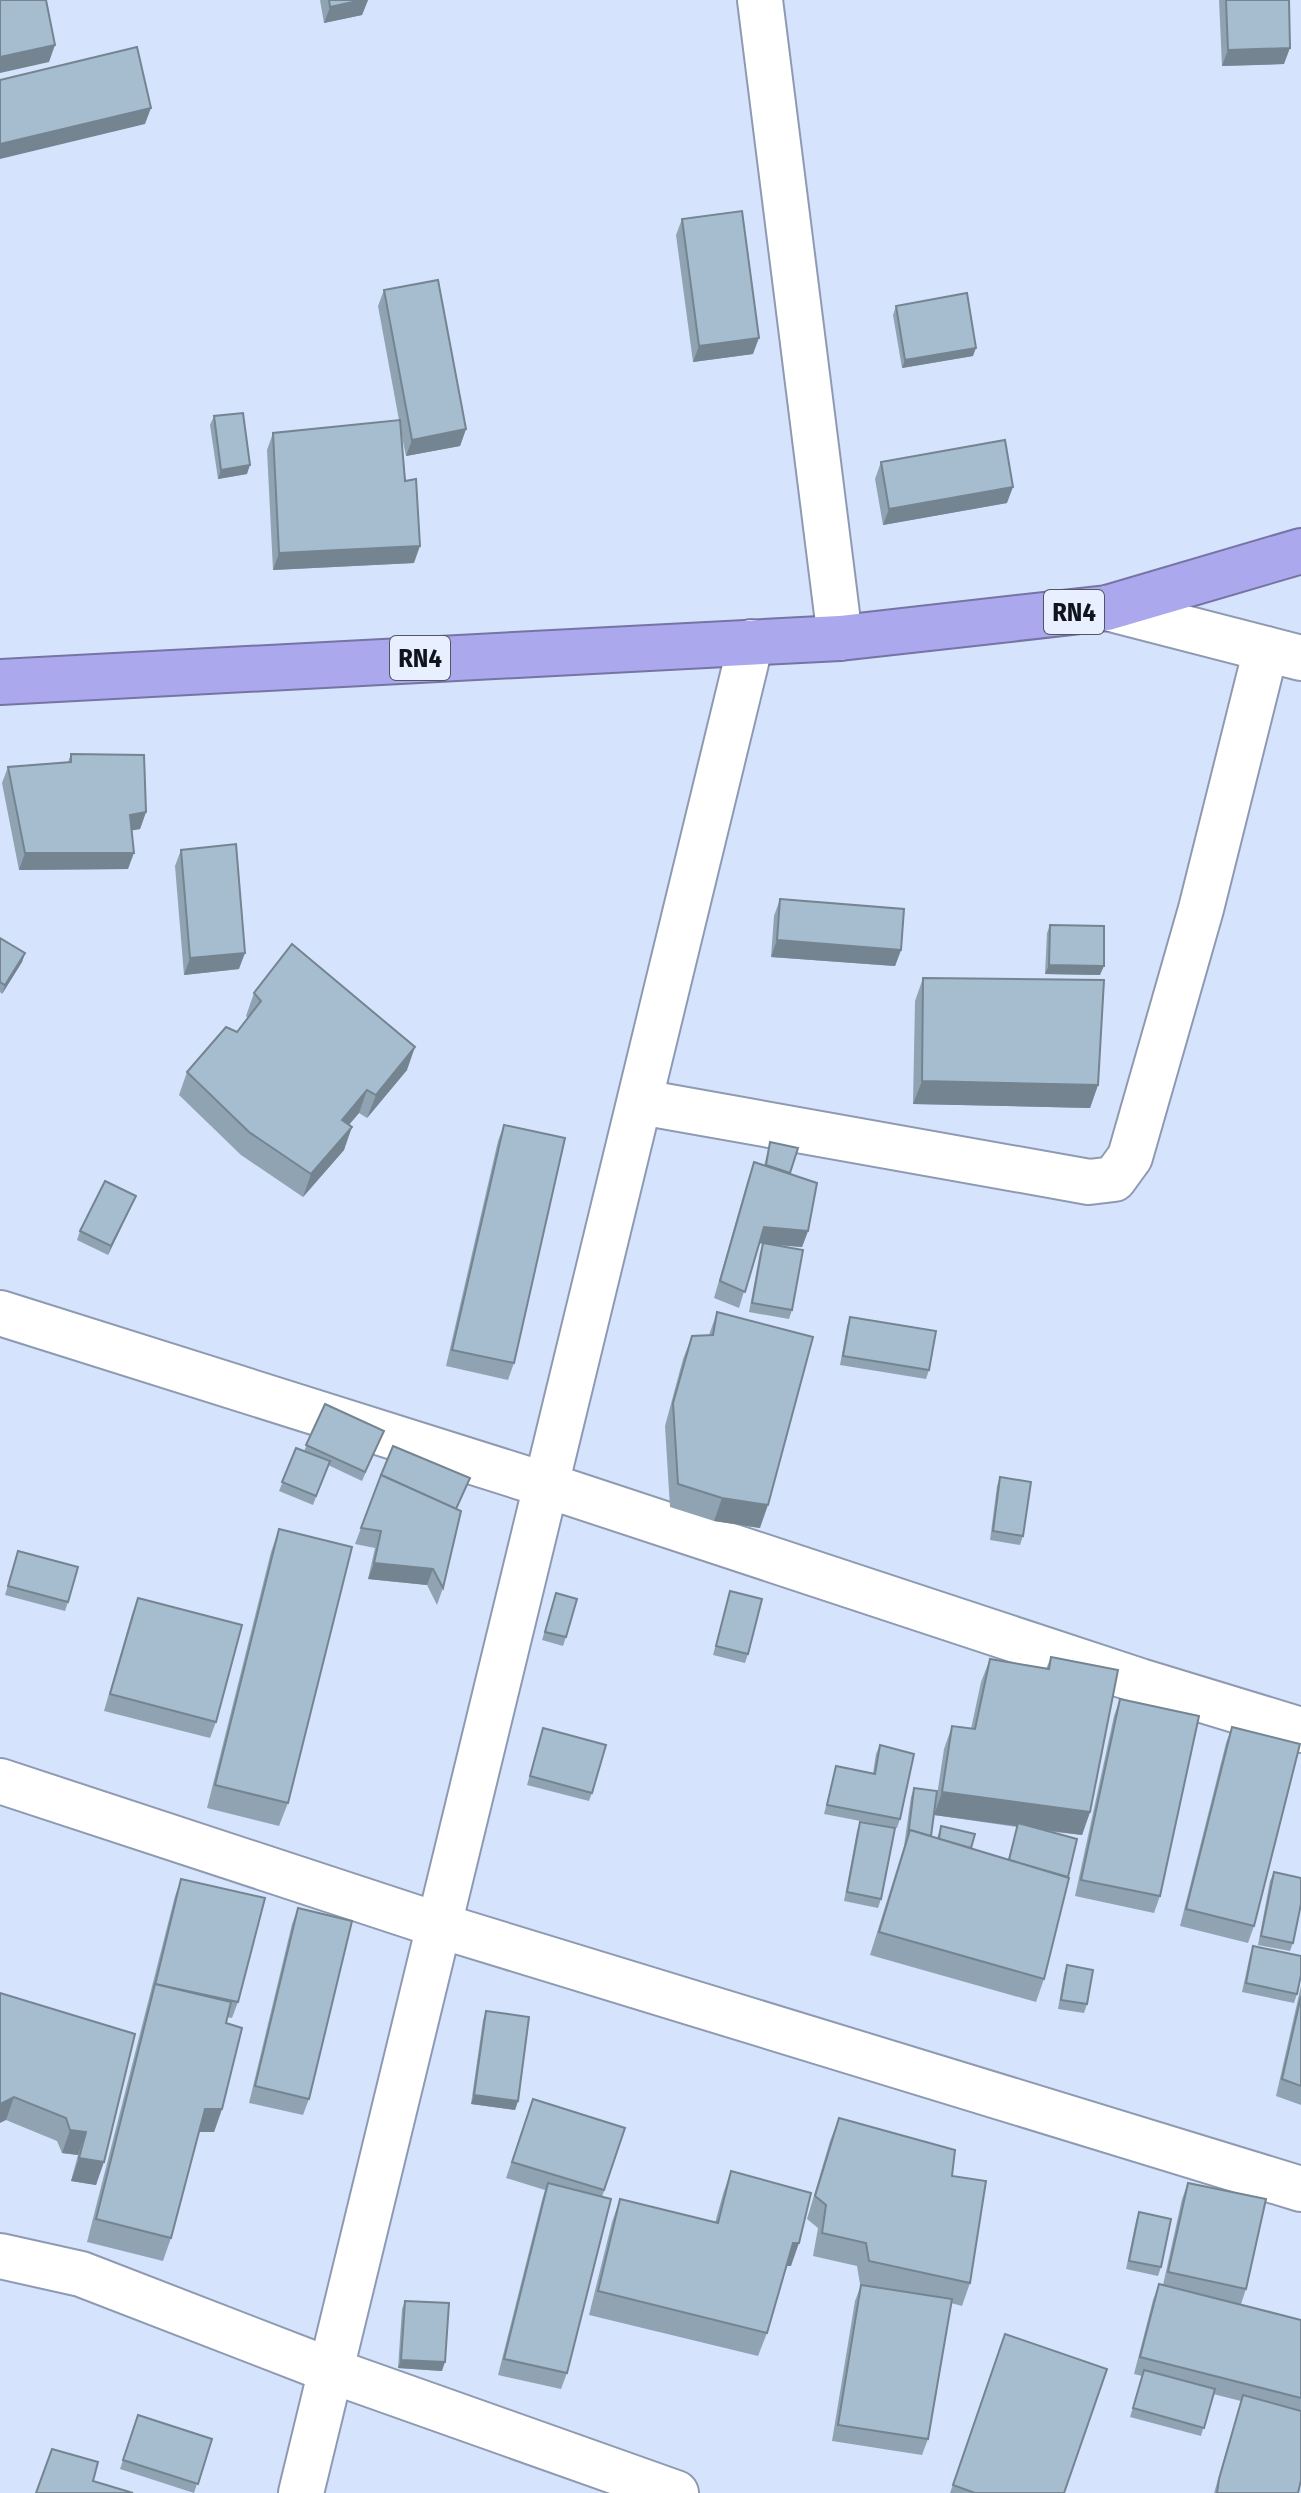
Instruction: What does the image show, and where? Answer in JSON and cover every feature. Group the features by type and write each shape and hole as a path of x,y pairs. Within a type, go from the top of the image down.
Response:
{"highway":[{"name":"RN4","path":"0,682 840,638 1107,608 1301,551"}],"street":[{"path":"760,0 840,638"},
{"path":"641,1102 1089,1182 1114,1179 1130,1157 1201,909 1284,654 1107,608"},
{"path":"301,2493 549,1486 751,642"},
{"path":"0,1313 549,1486 1140,1681 1301,1730"},
{"path":"0,1781 441,1926 1301,2189"},
{"path":"0,2256 81,2274 332,2371 676,2493"}],"building":[{"path":"0,0 46,0 55,45 0,57"},
{"path":"329,0 362,0 330,7"},
{"path":"1226,0 1289,0 1290,48 1228,50"},
{"path":"137,47 151,108 0,144 0,80"},
{"path":"742,211 759,338 699,346 682,219"},
{"path":"438,280 466,429 412,440 384,290"},
{"path":"967,293 976,348 905,360 896,306"},
{"path":"243,413 250,465 221,470 214,416"},
{"path":"400,420 405,481 416,479 420,546 279,553 273,433"},
{"path":"1005,440 1013,487 889,509 881,462"},
{"path":"71,754 144,755 146,812 130,815 134,853 25,853 8,767 71,762"},
{"path":"236,844 245,953 190,958 181,850"},
{"path":"780,899 904,909 901,950 777,940"},
{"path":"1050,925 1104,926 1104,966 1049,965"},
{"path":"0,938 25,953 5,985 0,982"},
{"path":"292,944 415,1047 376,1095 367,1090 342,1120 352,1127 311,1174 249,1132 187,1072 226,1027 237,1032 261,1001 254,993"},
{"path":"923,978 1104,980 1098,1085 922,1081"},
{"path":"504,1125 565,1138 514,1363 452,1350"},
{"path":"770,1142 798,1148 790,1173 766,1165"},
{"path":"754,1162 817,1183 808,1231 764,1227 745,1292 720,1281"},
{"path":"105,1181 136,1196 111,1246 80,1231"},
{"path":"763,1243 803,1250 792,1310 752,1303"},
{"path":"717,1312 813,1337 768,1505 722,1498 678,1484 673,1403 692,1336 713,1335"},
{"path":"850,1317 936,1331 929,1370 843,1356"},
{"path":"325,1404 384,1431 365,1472 306,1445"},
{"path":"393,1446 470,1478 456,1509 381,1475"},
{"path":"296,1448 330,1461 316,1496 282,1482"},
{"path":"381,1475 461,1511 443,1588 433,1569 374,1563 381,1531 361,1528"},
{"path":"1000,1477 1031,1482 1023,1536 993,1531"},
{"path":"279,1529 352,1547 288,1803 215,1785"},
{"path":"18,1551 78,1567 68,1602 8,1586"},
{"path":"730,1591 762,1599 748,1654 716,1646"},
{"path":"556,1593 577,1599 566,1637 545,1632"},
{"path":"138,1598 242,1625 216,1722 110,1694"},
{"path":"1051,1657 1118,1670 1090,1812 942,1792 952,1726 975,1729 990,1659 1049,1669"},
{"path":"1120,1699 1199,1716 1160,1896 1081,1880"},
{"path":"1232,1727 1300,1744 1254,1926 1186,1909"},
{"path":"543,1728 606,1745 592,1793 530,1776"},
{"path":"880,1745 914,1754 900,1819 827,1805 836,1766 875,1774"},
{"path":"914,1788 937,1791 931,1836 910,1830 908,1837"},
{"path":"860,1822 895,1828 881,1899 847,1892"},
{"path":"1018,1823 1077,1839 1068,1877 1009,1860"},
{"path":"941,1826 975,1834 971,1848 939,1839"},
{"path":"910,1830 1069,1878 1044,1979 879,1932"},
{"path":"1274,1872 1301,1878 1301,1904 1293,1943 1261,1936"},
{"path":"181,1879 265,1898 238,2002 155,1984"},
{"path":"298,1908 352,1921 309,2099 255,2086"},
{"path":"1253,1946 1301,1956 1297,1994 1246,1983"},
{"path":"1067,1965 1093,1970 1087,2004 1061,2000"},
{"path":"155,1984 231,2002 226,2023 242,2028 222,2109 205,2109 171,2238 96,2219"},
{"path":"0,1993 135,2034 104,2162 79,2158 86,2132 70,2130 66,2118 14,2097 0,2104"},
{"path":"1301,1996 1301,2086 1282,2079"},
{"path":"486,2011 529,2017 518,2101 474,2095"},
{"path":"533,2099 625,2128 604,2190 512,2162"},
{"path":"839,2118 955,2150 952,2176 986,2181 970,2283 869,2261 866,2243 822,2233 826,2205 815,2196"},
{"path":"731,2171 811,2193 799,2243 793,2243 767,2333 598,2291 620,2199 718,2223"},
{"path":"548,2183 611,2199 567,2373 504,2359"},
{"path":"1188,2183 1266,2199 1246,2289 1168,2272"},
{"path":"1139,2212 1171,2219 1161,2267 1129,2261"},
{"path":"1159,2284 1301,2320 1301,2398 1140,2357"},
{"path":"861,2285 952,2299 928,2439 838,2425"},
{"path":"405,2301 449,2303 445,2362 401,2360"},
{"path":"1005,2334 1107,2369 1064,2493 975,2493 953,2485"},
{"path":"1144,2370 1215,2389 1204,2428 1133,2408"},
{"path":"1243,2395 1301,2411 1301,2480 1298,2493 1217,2493"},
{"path":"138,2415 212,2439 198,2484 123,2460"},
{"path":"52,2449 98,2462 93,2481 133,2493 36,2493"}]}
